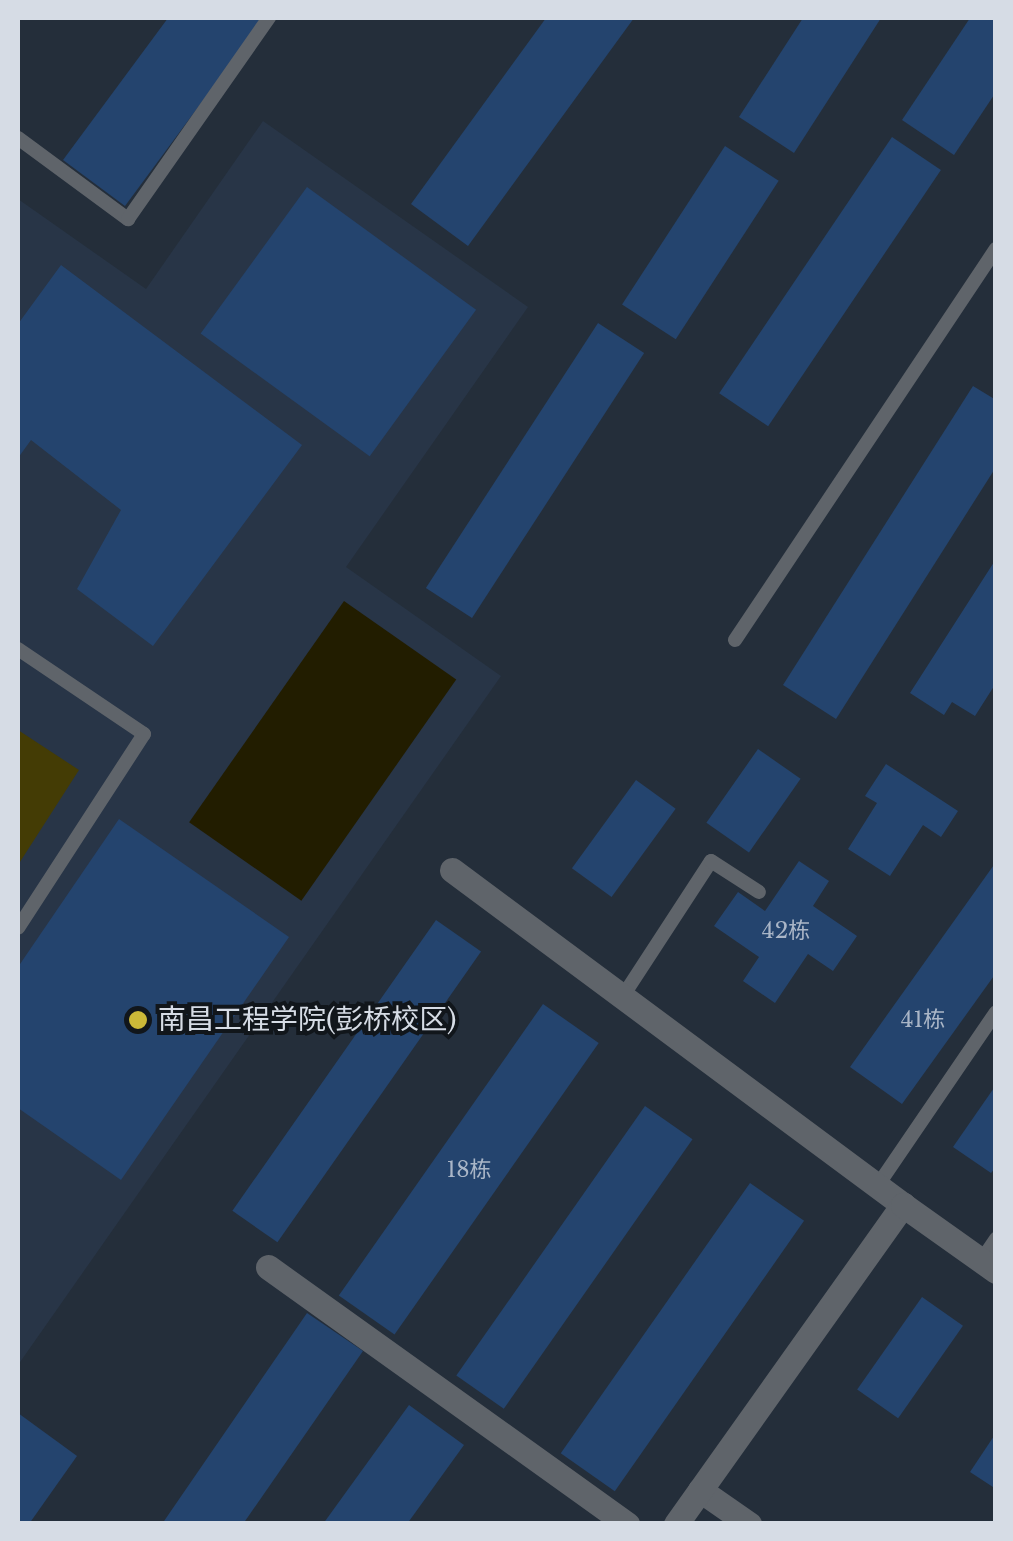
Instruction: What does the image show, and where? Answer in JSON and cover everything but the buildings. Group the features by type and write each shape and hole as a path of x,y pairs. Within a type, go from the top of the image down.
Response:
{"street":[{"path":"452,870 903,1205 991,1257"},
{"path":"676,1524 903,1205"},
{"path":"268,1267 627,1524"},
{"path":"700,1490 749,1524"}],"lane":[{"path":"18,138 128,218 268,18"},
{"path":"734,640 996,249"},
{"path":"18,650 144,734 18,928"},
{"path":"623,996 711,860 760,892"},
{"path":"878,1185 996,1012"}],"shaded area":[{"name":"南昌工程学院(彭桥校区)","path":"263,121 528,307 346,567 501,676 18,1365 18,199 146,289"},
{"path":"344,601 456,680 301,901 189,822"},
{"path":"18,730 79,770 18,865"}],"place":[{"name":"南昌工程学院(彭桥校区)","path":"138,1020"}]}
